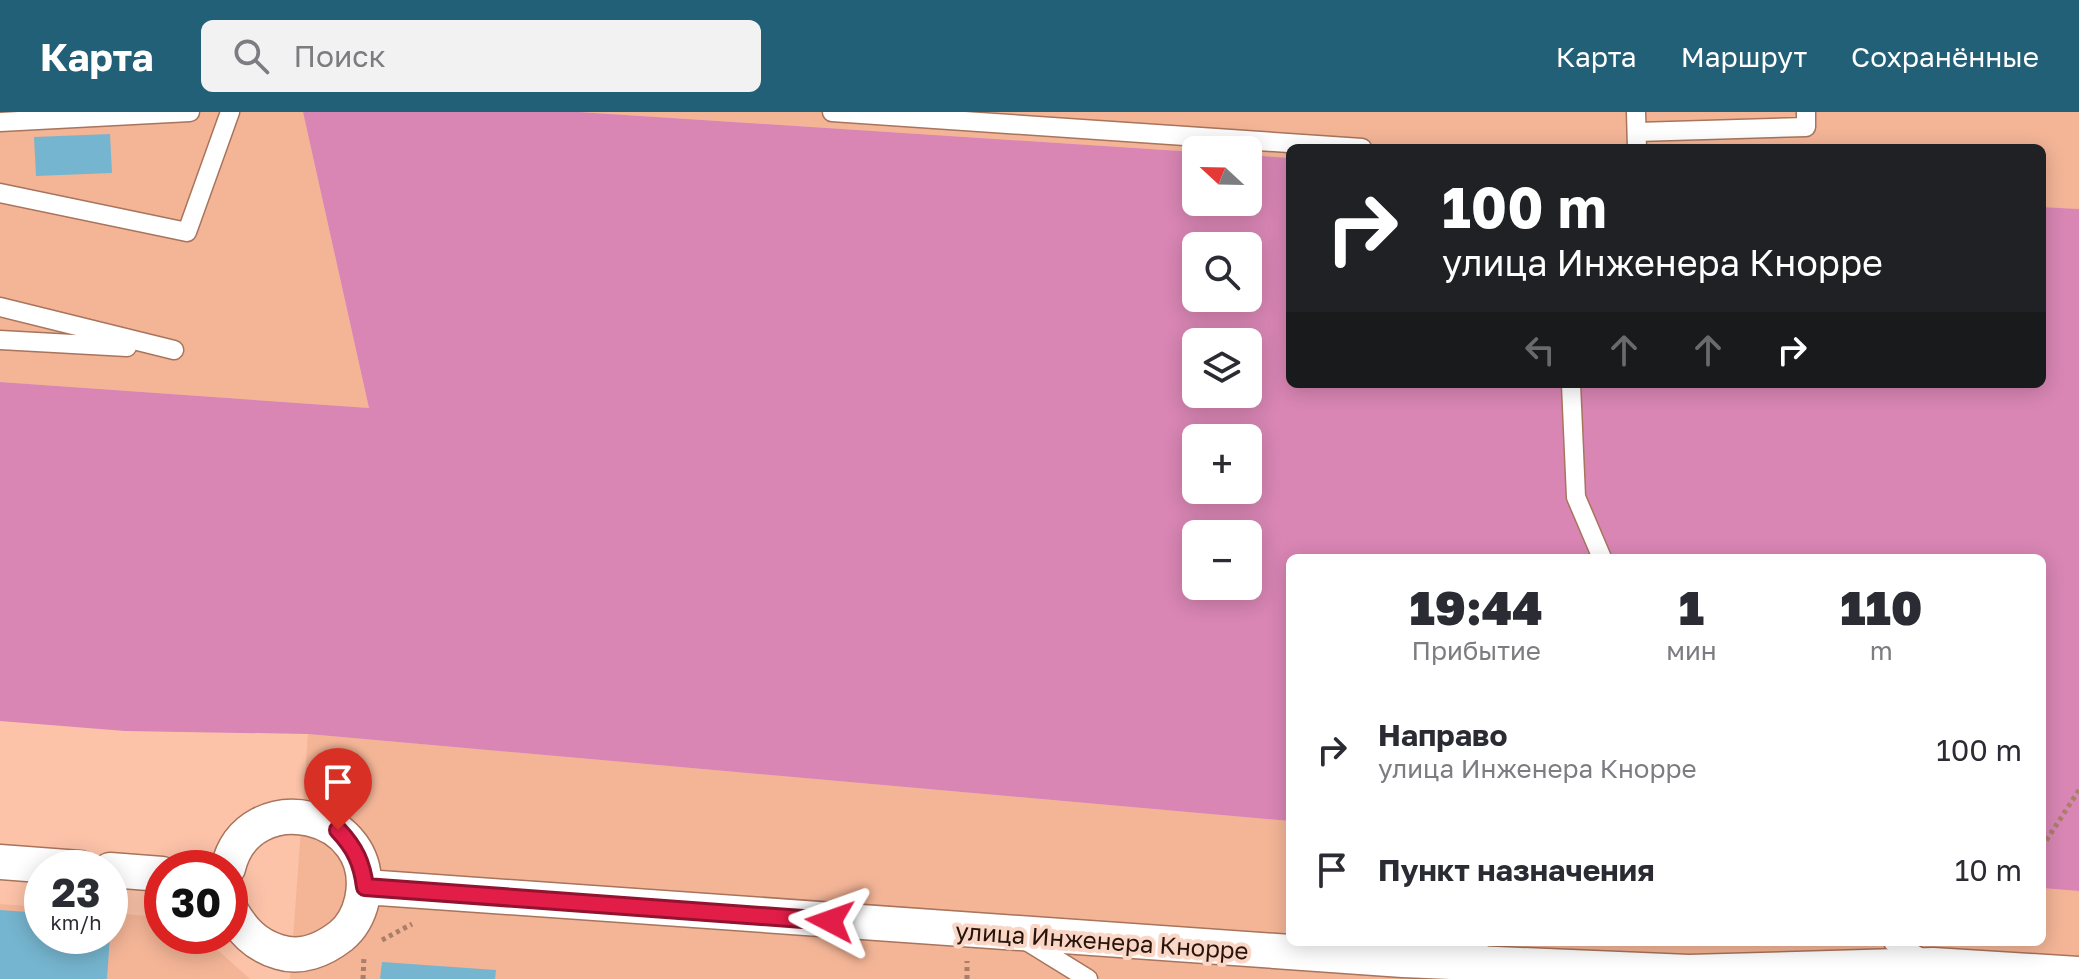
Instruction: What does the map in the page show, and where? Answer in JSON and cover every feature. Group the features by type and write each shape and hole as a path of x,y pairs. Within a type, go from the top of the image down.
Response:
{"street":[{"path":"237,850 256,828 276,818 297,815 319,819 338,830 353,846 362,866 365,887 360,911 347,931 328,946 305,954 281,953 259,944 248,934"},
{"path":"0,862 24,864"},
{"name":"улица Инженера Кнорре","path":"365,887 1015,934 1412,967 1743,975 1925,972 2079,974"}],"lane":[{"path":"0,122 190,112"},
{"path":"0,193 187,232 230,112"},
{"path":"832,112 1303,144"},
{"path":"1636,112 1637,140 1806,127 1806,112"},
{"path":"0,307 174,350 0,340"},
{"path":"1571,388 1576,497 1600,554"},
{"path":"1015,934 1088,979"},
{"path":"1412,967 1469,946"},
{"path":"1897,946 1925,972"}],"path":[{"path":"2046,841 2079,790"},
{"path":"378,942 416,922"},
{"path":"363,979 365,950"},
{"path":"967,960 967,979"}],"shaded area":[{"path":"0,112 303,112 369,408 0,382"},
{"path":"303,112 579,112 1182,151 1182,216 1262,216 1262,156 1286,158 1286,388 2046,388 2046,207 2079,209 2079,891 2046,888 2046,554 1286,554 1286,821 308,734 125,731 0,721 0,382 369,408"},
{"path":"579,112 2079,112 2079,209 2046,207 2046,144 1286,144 1286,158 1262,156 1262,136 1182,136 1182,151"},
{"path":"308,734 1286,821 1286,946 2046,946 2046,888 2079,891 2079,979 290,979"},
{"path":"0,904 24,906 24,954 128,954 128,914 144,916 144,954 222,954 250,979 0,979"}],"building":[{"path":"110,134 112,173 36,176 34,137"},
{"path":"0,910 24,912 24,954 109,954 107,979 0,979"},
{"path":"382,962 496,970 495,979 380,979"}],"route":[{"path":"338,830 353,846 362,866 365,887 830,921"}]}
